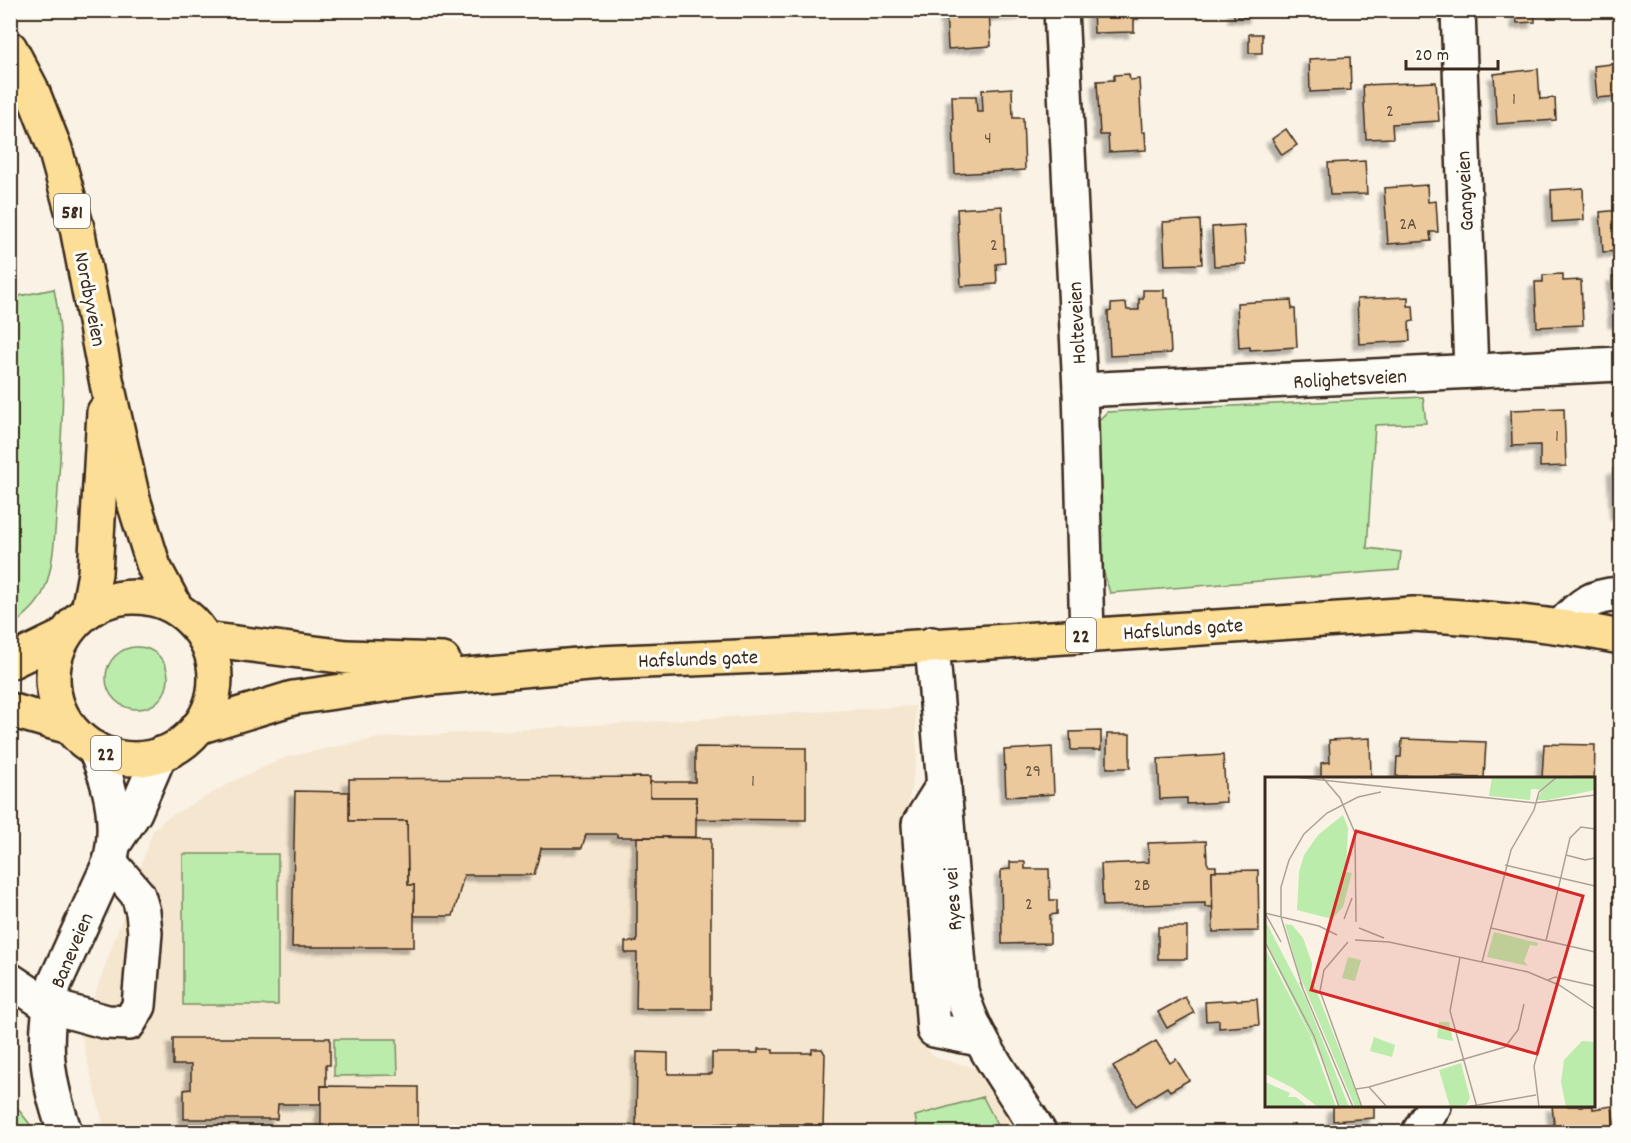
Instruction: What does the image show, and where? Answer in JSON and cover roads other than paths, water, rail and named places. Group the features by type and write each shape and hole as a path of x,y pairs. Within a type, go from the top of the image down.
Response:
{"main road":[{"name":"Nordbyveien","path":"10,48 31,88 55,149 77,228 107,384 142,533 154,567 176,608"},
{"name":"Nordbyveien","path":"88,611 96,562 98,498 107,384"},
{"name":"22","path":"10,662 64,636 88,611 101,603 131,597 147,598 176,608 192,622 205,639 214,668 215,684 212,699 198,727 181,744 160,754 126,758 94,748 69,727 58,706 53,682 55,658 64,636"},
{"name":"Hafslunds gate","path":"198,727 284,700 346,689 433,678 600,663 825,653 932,644 1413,614 1496,618 1562,625 1620,637"},
{"name":"Hafslunds gate","path":"205,639 346,657 600,663"},
{"name":"22","path":"10,710 69,727"}],"street":[{"name":"Holteveien","path":"1061,10 1080,390 1087,635"},
{"name":"Gangveien","path":"1458,10 1471,371"},
{"name":"Rolighetsveien","path":"1080,390 1620,364"},
{"path":"1562,625 1579,607 1610,595"},
{"name":"Ryes vei","path":"932,644 958,970 965,1007 979,1039 1039,1132"},
{"path":"10,980 49,1006 107,1022 129,1023 139,1006 145,933 143,912 138,895 113,852 109,788 94,748"},
{"name":"Baneveien","path":"65,1132 52,1093 46,1061 49,1006 54,985 113,852 135,812 160,754"},
{"path":"1419,1132 1433,1107"}]}
